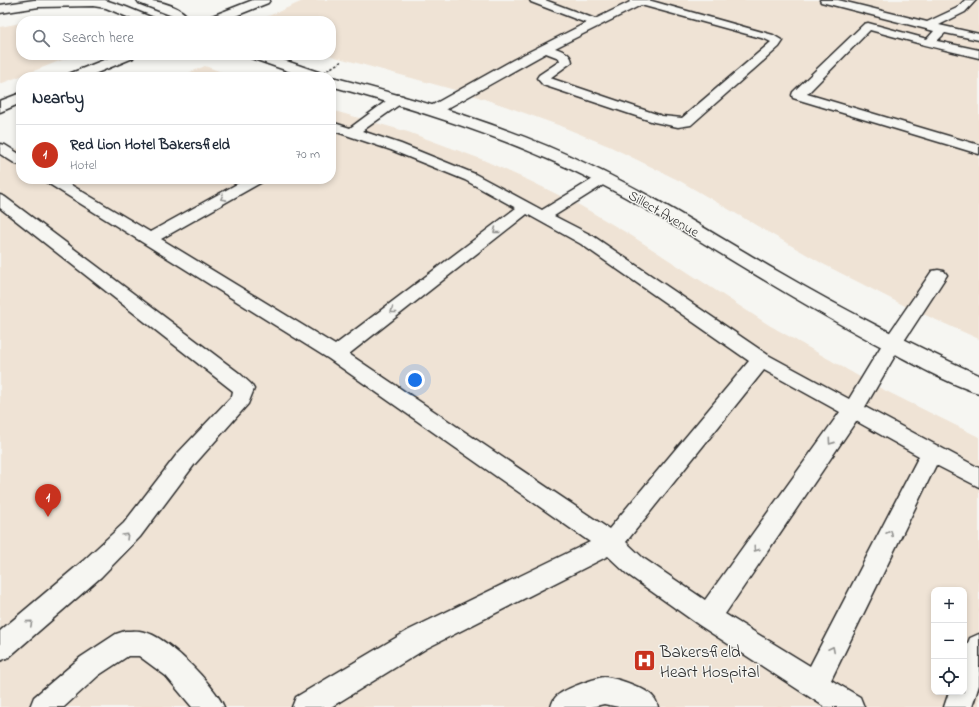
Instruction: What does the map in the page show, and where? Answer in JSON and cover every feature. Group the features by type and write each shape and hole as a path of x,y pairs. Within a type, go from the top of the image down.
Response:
{"main road":[{"path":"143,0 181,16"},
{"path":"224,16 264,0"},
{"path":"0,9 43,2 88,1 116,7 137,16"},
{"path":"86,72 116,60"},
{"path":"270,60 303,72"},
{"name":"Sillect Avenue","path":"336,82 434,110 524,142 603,179 646,201 826,308 935,365 979,384"},
{"path":"0,107 16,100"}],"lane":[{"path":"535,0 595,22"},
{"path":"434,110 545,48 639,0 769,37 777,41 686,122 678,123 659,119 547,82 543,78 566,62 566,59 563,55 545,48"},
{"path":"825,0 928,26 979,37"},
{"path":"928,26 961,10 971,0"},
{"path":"979,54 929,43 868,26 798,95 979,150"},
{"path":"929,43 942,29"},
{"path":"342,130 398,99"},
{"path":"342,130 396,147 470,177 587,240 761,360 930,453 979,478"},
{"path":"543,216 603,179"},
{"path":"59,184 336,354 612,543 635,566 708,617 850,707"},
{"path":"148,240 248,184"},
{"path":"0,200 232,378 244,389 241,399 186,459 132,530 92,569 0,648"},
{"path":"336,354 527,208"},
{"path":"708,617 853,410 893,343 938,275"},
{"path":"306,707 418,639 612,543 761,360"},
{"path":"815,684 930,453"},
{"path":"44,707 90,666 125,643 144,644 176,667 210,707"},
{"path":"967,682 979,647"},
{"path":"565,707 582,696 600,690 620,693 644,707"},
{"path":"958,707 962,695"}],"path":[{"path":"325,72 342,61"}],"shaded area":[{"path":"305,0 979,0 979,339 905,306 823,264 680,181 611,147 558,125 466,93 336,57 336,16 269,16"},
{"path":"16,24 16,60 62,60 31,72 16,72 16,78 0,84 0,27"},
{"path":"205,66 221,72 191,72"},
{"path":"336,111 408,132 481,159 581,206 632,236 769,325 874,385 979,437 979,707 0,707 0,157 16,149 16,184 336,184"}],"place":[{"name":"Red Lion Hotel Bakersfield","path":"48,517"},
{"name":"Bakersfield Heart Hospital","path":"645,661"}]}
